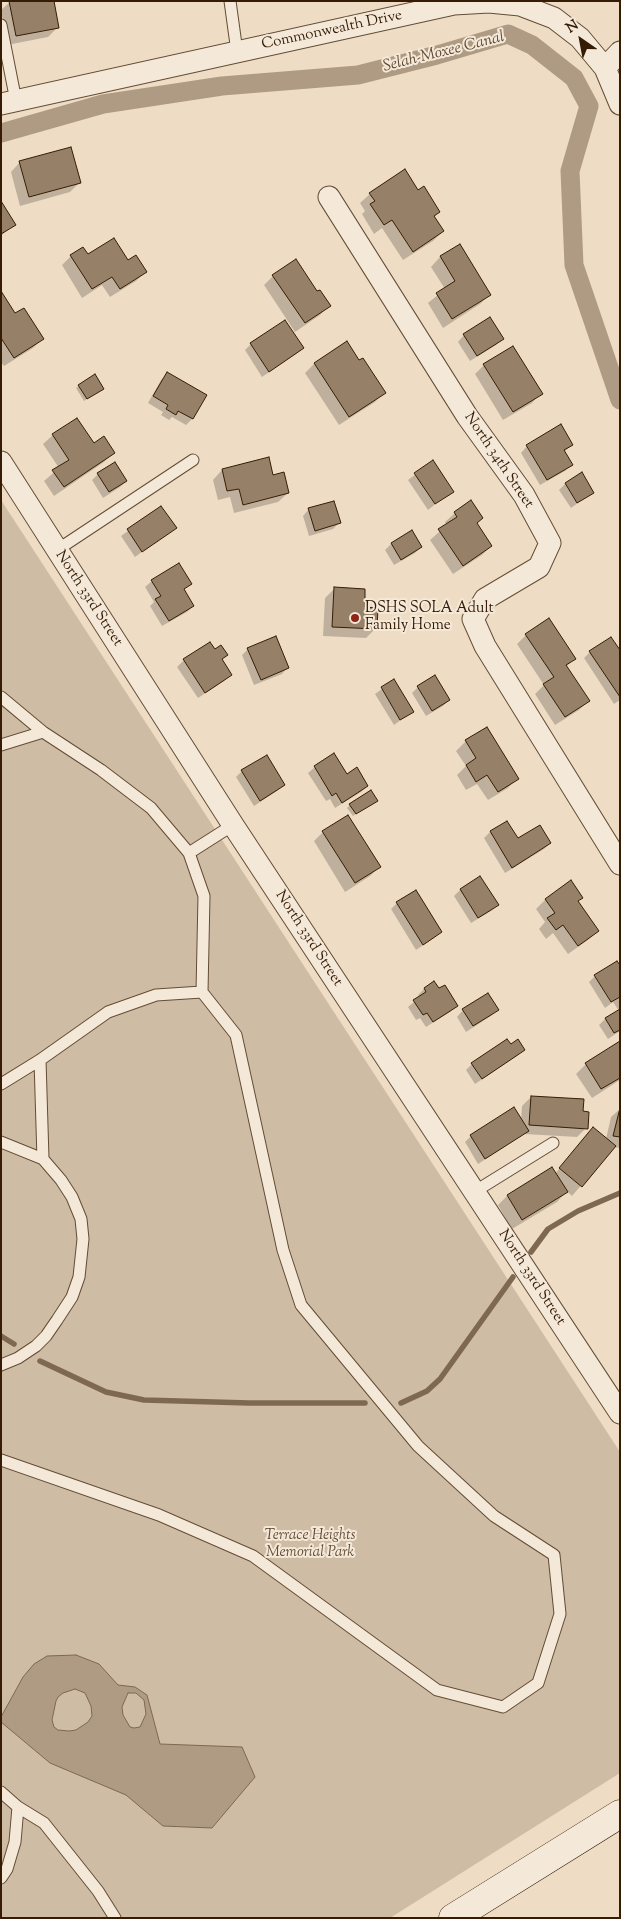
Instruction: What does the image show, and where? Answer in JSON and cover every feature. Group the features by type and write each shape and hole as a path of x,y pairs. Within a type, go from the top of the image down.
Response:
{"main road":[{"path":"453,1918 620,1814"}],"street":[{"name":"Commonwealth Drive","path":"9,103 454,4 489,2 520,5 554,18 580,38 605,68 620,104"},
{"path":"605,68 620,52"},
{"name":"North 34th Street","path":"329,197 467,416 524,495 550,543 539,567 485,600 473,619 485,646 620,864"},
{"name":"North 33rd Street","path":"1,462 233,825 620,1413"}],"lane":[{"path":"230,1 237,52"},
{"path":"1,25 9,103"},
{"path":"57,550 193,460"},
{"path":"1,697 42,732 101,770 151,808 189,853 204,896 202,992 236,1035 283,1250 301,1305 418,1446 494,1516 554,1555 560,1614 538,1683 503,1707 437,1690 253,1556 159,1515 1,1460"},
{"path":"1,745 42,732"},
{"path":"189,853 233,825"},
{"path":"1,1084 40,1060 108,1012 156,995 202,992"},
{"path":"40,1060 43,1159"},
{"path":"1,1142 43,1159 61,1180 72,1197 81,1219 84,1239 79,1278 72,1297 46,1336 36,1346 18,1358 1,1365"},
{"path":"474,1192 553,1143"},
{"path":"1,1792 18,1807 44,1823 98,1891 115,1918"},
{"path":"1,1878 7,1870 15,1842 18,1807"}],"green space":[{"name":"Terrace Heights Memorial Park","path":"1,500 620,1452 620,1773 390,1918 1,1918"}],"shaded area":[{"path":"76,1655 99,1664 118,1685 135,1687 147,1695 160,1744 242,1747 255,1777 212,1828 163,1826 126,1795 50,1763 1,1722 1,1717 23,1677 34,1664 47,1656","holes":["75,1689 85,1693 91,1706 92,1716 88,1722 76,1730 58,1730 54,1727 52,1720 56,1701 63,1693","128,1693 136,1693 144,1700 146,1714 140,1727 130,1727 123,1715 122,1707"]}],"building":[{"path":"9,1 54,1 59,28 16,36"},
{"path":"71,147 81,183 29,197 19,161"},
{"path":"405,169 418,190 424,186 440,212 434,216 444,231 413,252 392,220 384,225 370,204 375,201 369,193"},
{"path":"1,201 16,225 1,234"},
{"path":"114,238 128,260 136,255 147,272 120,289 112,277 92,289 70,255 83,247 88,254"},
{"path":"460,244 491,295 452,319 436,293 455,281 440,256"},
{"path":"296,259 317,291 320,290 331,306 305,323 272,275"},
{"path":"1,291 15,313 24,308 44,339 14,358 1,338"},
{"path":"490,317 504,339 477,356 463,334"},
{"path":"285,320 304,348 269,372 250,343"},
{"path":"347,341 359,360 363,358 386,393 349,417 314,363"},
{"path":"513,346 543,394 513,412 483,364"},
{"path":"167,372 207,395 193,419 178,411 176,415 166,409 168,405 153,396"},
{"path":"95,374 104,389 87,399 78,385"},
{"path":"77,418 94,443 104,436 115,453 64,487 52,470 69,460 52,434"},
{"path":"561,424 573,445 564,450 573,465 547,480 526,445"},
{"path":"269,457 273,475 284,472 289,493 243,505 239,489 227,491 222,469"},
{"path":"433,460 454,492 435,504 414,473"},
{"path":"115,462 127,481 109,492 97,473"},
{"path":"582,472 594,493 577,503 565,483"},
{"path":"471,500 483,518 477,523 492,546 463,566 438,529 457,517 454,512"},
{"path":"334,501 341,523 315,531 308,508"},
{"path":"161,506 177,528 142,552 127,529"},
{"path":"412,530 422,547 401,560 391,543"},
{"path":"179,563 192,584 184,589 194,606 169,621 155,599 161,596 151,580"},
{"name":"DSHS SOLA Adult Family Home","path":"334,587 365,589 365,607 378,608 377,629 332,627"},
{"path":"549,618 576,659 566,665 590,701 565,717 543,684 554,677 525,634"},
{"path":"276,636 289,668 261,680 247,648"},
{"path":"611,637 620,650 620,697 589,651"},
{"path":"210,642 215,649 221,645 228,655 222,659 232,675 205,693 183,659"},
{"path":"435,675 450,700 432,711 417,686"},
{"path":"394,679 414,712 400,720 381,687"},
{"path":"487,727 519,779 498,792 487,775 476,782 466,765 476,758 465,740"},
{"path":"334,753 347,774 357,767 368,786 342,803 336,793 332,796 314,766"},
{"path":"267,755 285,785 260,801 241,770"},
{"path":"371,790 378,801 356,814 349,804"},
{"path":"348,815 381,867 355,883 322,831"},
{"path":"507,821 518,838 540,825 551,843 512,868 490,831"},
{"path":"480,876 499,905 478,918 460,889"},
{"path":"571,880 583,898 578,901 599,931 578,946 563,925 556,930 547,918 555,913 545,899"},
{"path":"416,890 442,932 423,945 396,902"},
{"path":"617,961 620,965 620,997 611,1002 594,975"},
{"path":"434,981 439,988 445,985 458,1006 433,1022 427,1013 423,1015 413,1000 426,992 424,988"},
{"path":"488,993 499,1010 473,1026 462,1009"},
{"path":"620,1009 620,1030 614,1033 605,1018"},
{"path":"507,1039 511,1044 518,1039 525,1050 482,1079 471,1063"},
{"path":"620,1041 620,1078 601,1089 585,1063"},
{"path":"531,1096 584,1099 583,1111 589,1112 588,1129 529,1125"},
{"path":"514,1107 529,1131 485,1159 470,1135"},
{"path":"620,1108 620,1137 613,1136"},
{"path":"593,1127 616,1146 582,1187 559,1168"},
{"path":"552,1167 568,1192 522,1220 507,1195"}],"waterway":[{"name":"Selah-Moxee Canal","path":"1,133 103,104 222,86 358,75 437,55 508,34 532,45 574,78 589,106 570,171 574,265 620,400"},
{"path":"531,1252 548,1229 578,1211 620,1193"},
{"path":"401,1403 427,1391 440,1379 513,1277"},
{"path":"1,1336 14,1344"},
{"path":"40,1361 106,1392 144,1400 249,1403 365,1403"}],"place":[{"name":"DSHS SOLA Adult Family Home","path":"355,618"}]}
